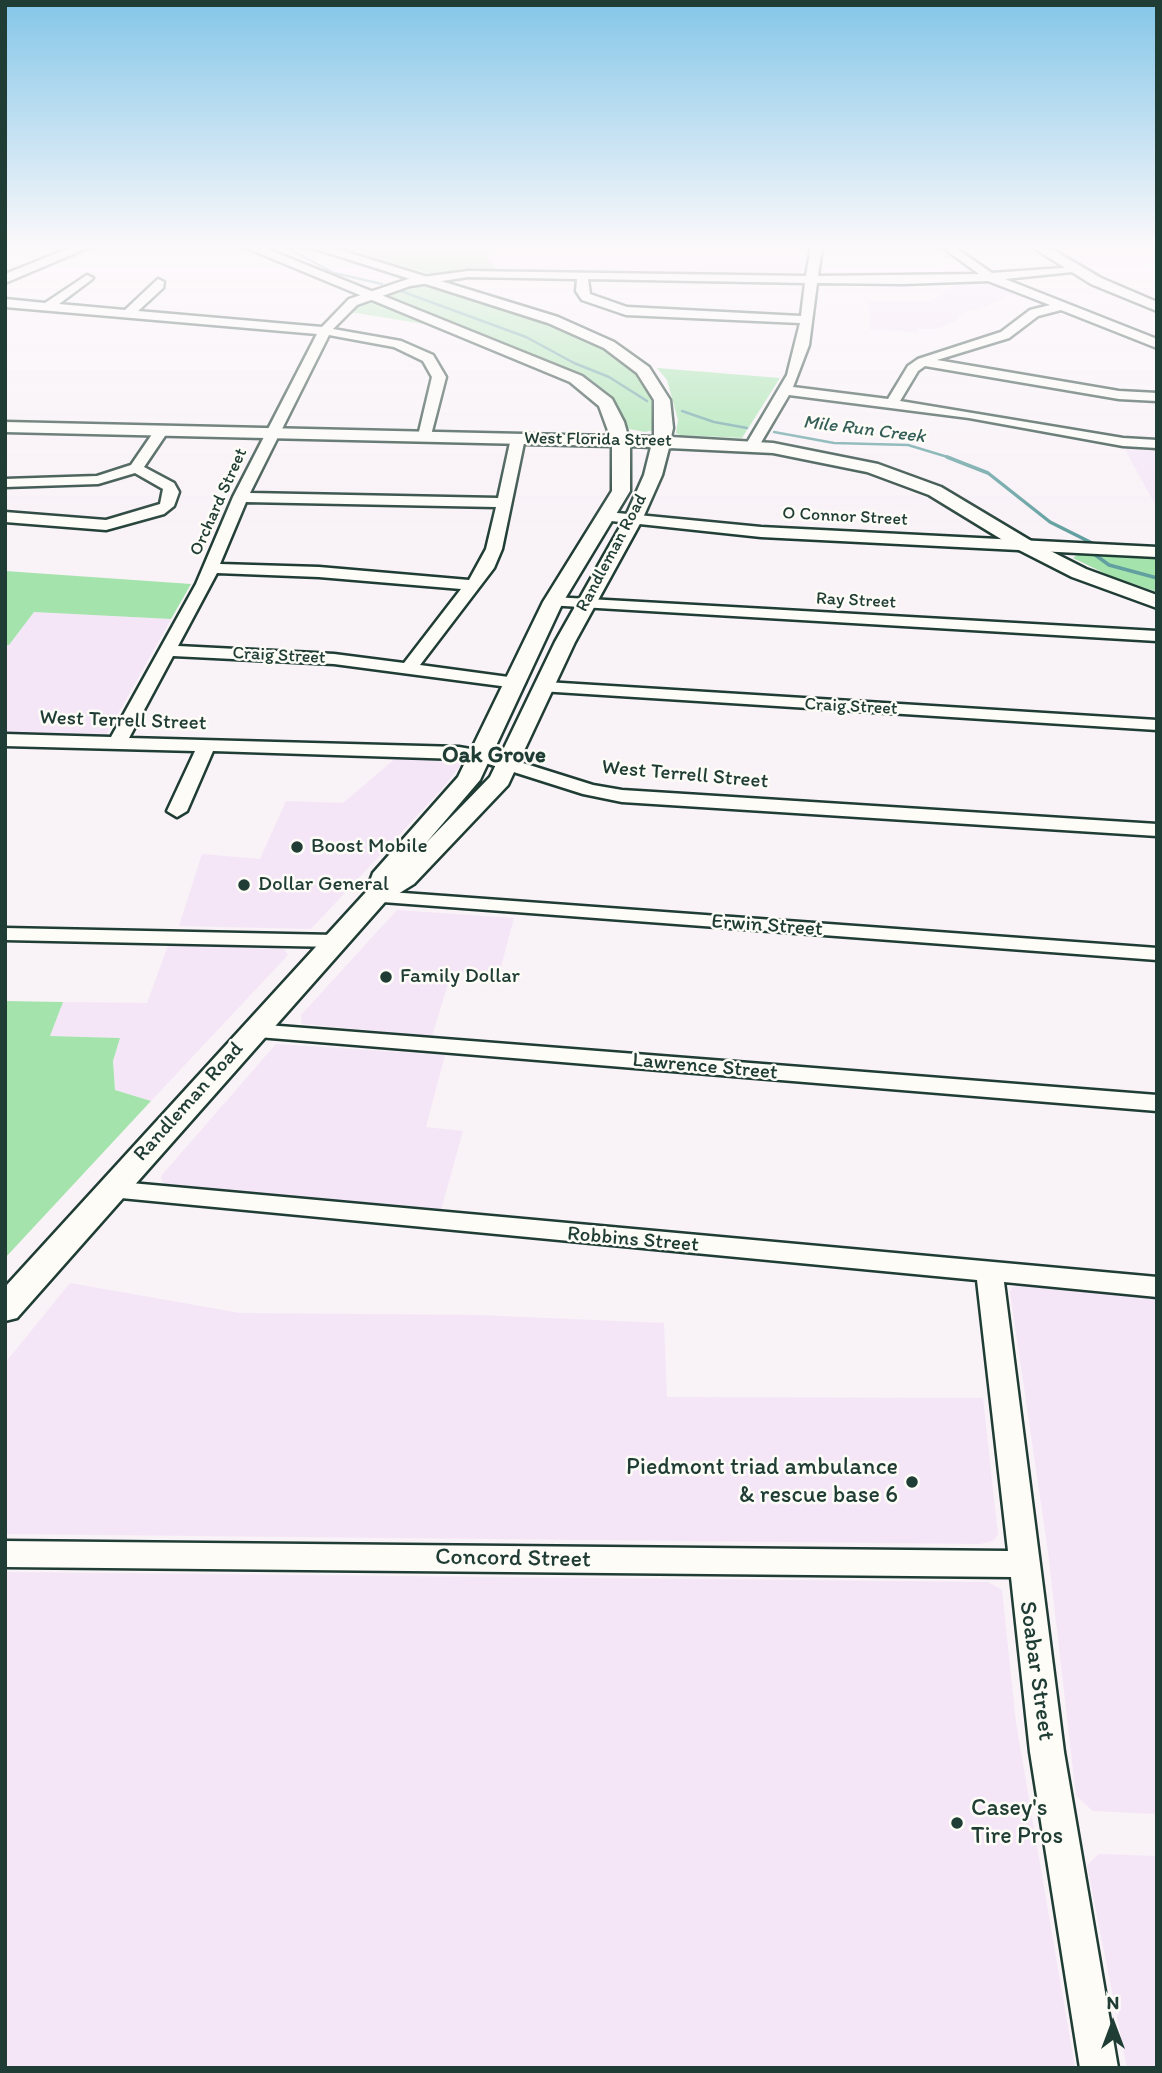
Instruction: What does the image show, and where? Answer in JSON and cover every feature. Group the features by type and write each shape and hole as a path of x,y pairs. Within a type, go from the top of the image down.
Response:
{"main road":[{"name":"Randleman Road","path":"376,897 382,878 467,780 481,756 553,602 621,491 624,473 616,422 606,403 576,379 492,344"},
{"name":"Randleman Road","path":"5,1309 376,897 405,879 500,780 547,687 584,605 633,520 653,475 665,428 662,400 643,370 602,344"},
{"name":"West Florida Street","path":"5,426 661,442 752,446 825,457 881,471 935,491 1061,564 1157,602"}],"street":[{"name":"Orchard Street","path":"117,743 211,568 240,497 318,344"},
{"path":"396,344 428,358 439,377 425,436"},
{"path":"752,446 794,375 803,344"},
{"path":"892,403 913,369 943,352 973,344"},
{"path":"923,362 1157,397"},
{"path":"785,390 892,403 1113,441 1157,444"},
{"path":"5,483 98,480 136,468 162,430"},
{"path":"409,668 486,568 494,549 518,438"},
{"path":"5,517 106,525 144,518 167,506 172,492 169,486 136,468"},
{"path":"240,497 503,503"},
{"name":"O Connor Street","path":"607,517 761,532 1157,552"},
{"path":"973,543 992,535 998,526"},
{"path":"1061,564 1065,555 1081,549"},
{"path":"211,568 333,572 472,585"},
{"name":"Ray Street","path":"553,602 1157,636"},
{"name":"Craig Street","path":"167,651 334,659 516,683"},
{"name":"Craig Street","path":"547,687 1157,725"},
{"name":"West Terrell Street","path":"5,740 481,756 590,790 622,796 1157,830"},
{"path":"177,811 206,746"},
{"name":"Erwin Street","path":"376,897 1157,954"},
{"path":"5,934 335,941"},
{"name":"Lawrence Street","path":"254,1031 1157,1103"},
{"name":"Robbins Street","path":"109,1191 1157,1287"},
{"name":"Soabar Street","path":"989,1271 1022,1564 1060,1845 1100,2068"},
{"name":"Concord Street","path":"5,1554 1022,1564"}],"shaded area":[{"path":"1123,446 1157,449 1157,508"},
{"path":"34,612 171,619 106,735 5,732 5,645 9,645"},
{"path":"396,758 458,760 462,763 442,789 311,929 179,926 202,854 260,859 286,801 343,803"},
{"path":"397,910 514,918 499,974 452,971 432,1036 302,1024 301,1015"},
{"path":"169,943 275,946 284,949 288,955 151,1101 115,1090 113,1061 120,1038 50,1036 63,1002 147,1003"},
{"path":"276,1044 445,1055 426,1127 463,1131 441,1210 168,1187 162,1181 161,1176"},
{"path":"70,1283 240,1313 477,1315 664,1323 667,1397 983,1398 998,1535 993,1541 980,1544 5,1534 5,1363"},
{"path":"1022,1284 1157,1296 1157,1814 1093,1811 1076,1796 1048,1552 1010,1292 1012,1288"},
{"path":"5,1572 988,1582 1002,1590 1016,1723 1075,2068 5,2068"},
{"path":"1099,1854 1157,1856 1157,2068 1127,2068 1087,1865"}],"green space":[{"path":"507,344 595,344 617,357 642,379 656,408 655,430 645,432 629,429 611,395 584,375"},
{"path":"657,368 780,378 742,438 680,435 676,433 678,420 667,380"},
{"path":"1080,553 1157,556 1157,592 1108,575 1073,558"},
{"path":"5,571 191,584 171,619 34,612 9,645 5,645"},
{"path":"5,1001 63,1002 50,1036 120,1038 113,1061 115,1090 151,1101 5,1258"}],"waterway":[{"name":"Mile Run Creek","path":"538,344 574,363 609,377 647,401"},
{"name":"Mile Run Creek","path":"682,411 714,422 747,428"},
{"name":"Mile Run Creek","path":"774,432 834,443 908,445 951,458"},
{"name":"Mile Run Creek","path":"947,457 988,473 1050,522 1092,543"},
{"name":"Mile Run Creek","path":"1094,554 1109,565 1157,578"}],"place":[{"name":"Boost Mobile","path":"297,847"},
{"name":"Dollar General","path":"244,885"},
{"name":"Family Dollar","path":"386,977"},
{"name":"Piedmont triad ambulance & rescue base 6","path":"912,1482"},
{"name":"Casey's Tire Pros","path":"957,1823"}],"district":[{"name":"Oak Grove","path":"494,756"}]}
